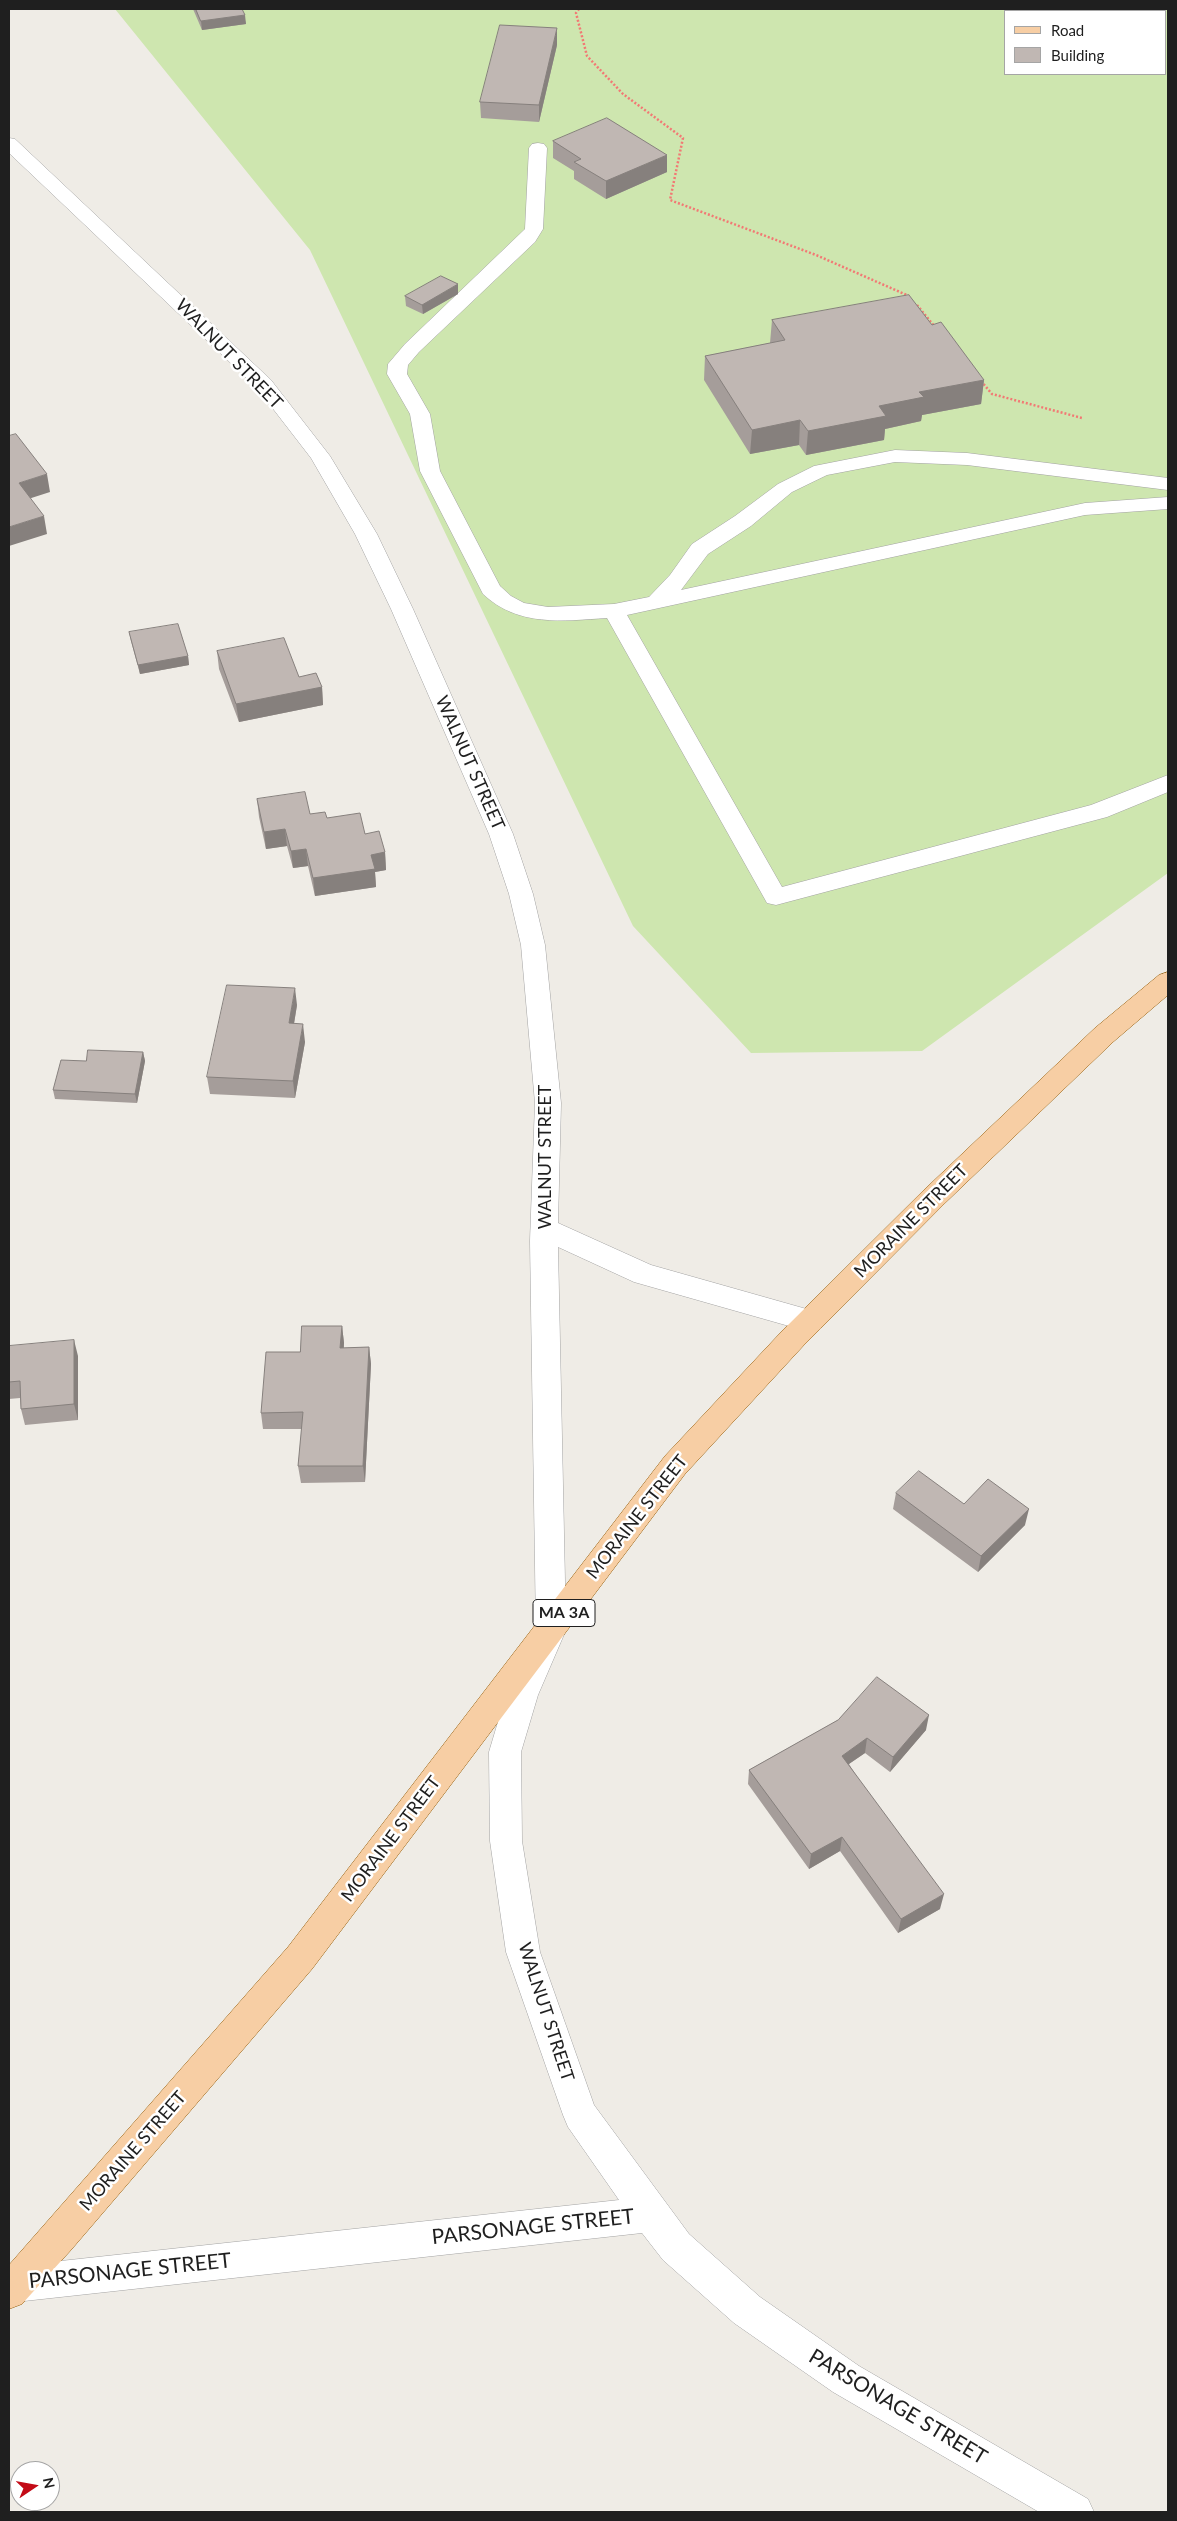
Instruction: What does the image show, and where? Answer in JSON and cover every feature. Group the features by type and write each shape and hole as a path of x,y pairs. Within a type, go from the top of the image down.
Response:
{"main road":[{"name":"MORAINE STREET","path":"12,2287 58,2237 300,1958 675,1465 810,1321 934,1197 1104,1035 1168,980"}],"street":[{"name":"WALNUT STREET","path":"9,143 264,384 320,456 366,534 402,609 501,834 521,894 533,945 548,1103 545,1229 551,1630 522,1694 505,1752 506,1841 523,1952 580,2115 650,2214"},
{"path":"538,148 534,229 528,238 412,348 398,364 397,374 420,414 430,471 491,589 501,601 514,609 533,614 614,611 1084,509 1168,502"},
{"path":"657,601 678,580 700,549 743,521 785,488 822,470 895,456 967,459 1083,475 1168,484"},
{"path":"614,611 776,897 1099,811 1168,783"},
{"path":"545,1229 644,1274 810,1321"},
{"name":"PARSONAGE STREET","path":"12,2287 650,2214 676,2247 762,2321 846,2379 1075,2512"}],"path":[{"path":"579,9 576,13 587,56 623,94 683,138 670,200 816,255 909,296"},
{"path":"916,304 941,334"},
{"path":"980,379 992,394 1082,418"}],"green space":[{"path":"115,9 1168,9 1168,873 922,1051 751,1053 633,926 310,250"}],"building":[{"path":"196,9 242,9 245,15 201,21"},
{"path":"500,25 557,28 539,105 480,102"},
{"path":"607,118 667,155 606,181 574,162 581,159 553,141"},
{"path":"441,276 458,284 422,305 405,296"},
{"path":"909,295 932,325 941,322 984,380 919,392 924,397 879,406 886,416 808,431 800,420 752,430 705,356 785,340 772,320"},
{"path":"16,434 47,474 19,483 44,516 9,527 9,436"},
{"path":"178,624 188,656 138,665 129,632"},
{"path":"284,638 299,677 316,673 322,687 236,704 217,651"},
{"path":"305,792 310,814 325,812 327,818 360,813 365,834 379,831 385,852 371,855 375,869 313,878 306,849 291,851 285,829 264,832 257,799"},
{"path":"227,985 295,988 289,1023 303,1024 293,1081 207,1077"},
{"path":"88,1050 143,1052 135,1094 53,1090 61,1060 86,1061"},
{"path":"302,1326 342,1326 340,1348 369,1347 363,1466 298,1466 303,1412 261,1413 266,1352 300,1352"},
{"path":"74,1340 74,1404 21,1409 20,1381 9,1382 9,1346"},
{"path":"919,1471 964,1504 988,1479 1029,1509 981,1556 896,1493"},
{"path":"877,1677 929,1715 893,1757 867,1738 842,1756 944,1894 901,1919 842,1837 811,1854 749,1770 838,1720"}]}
